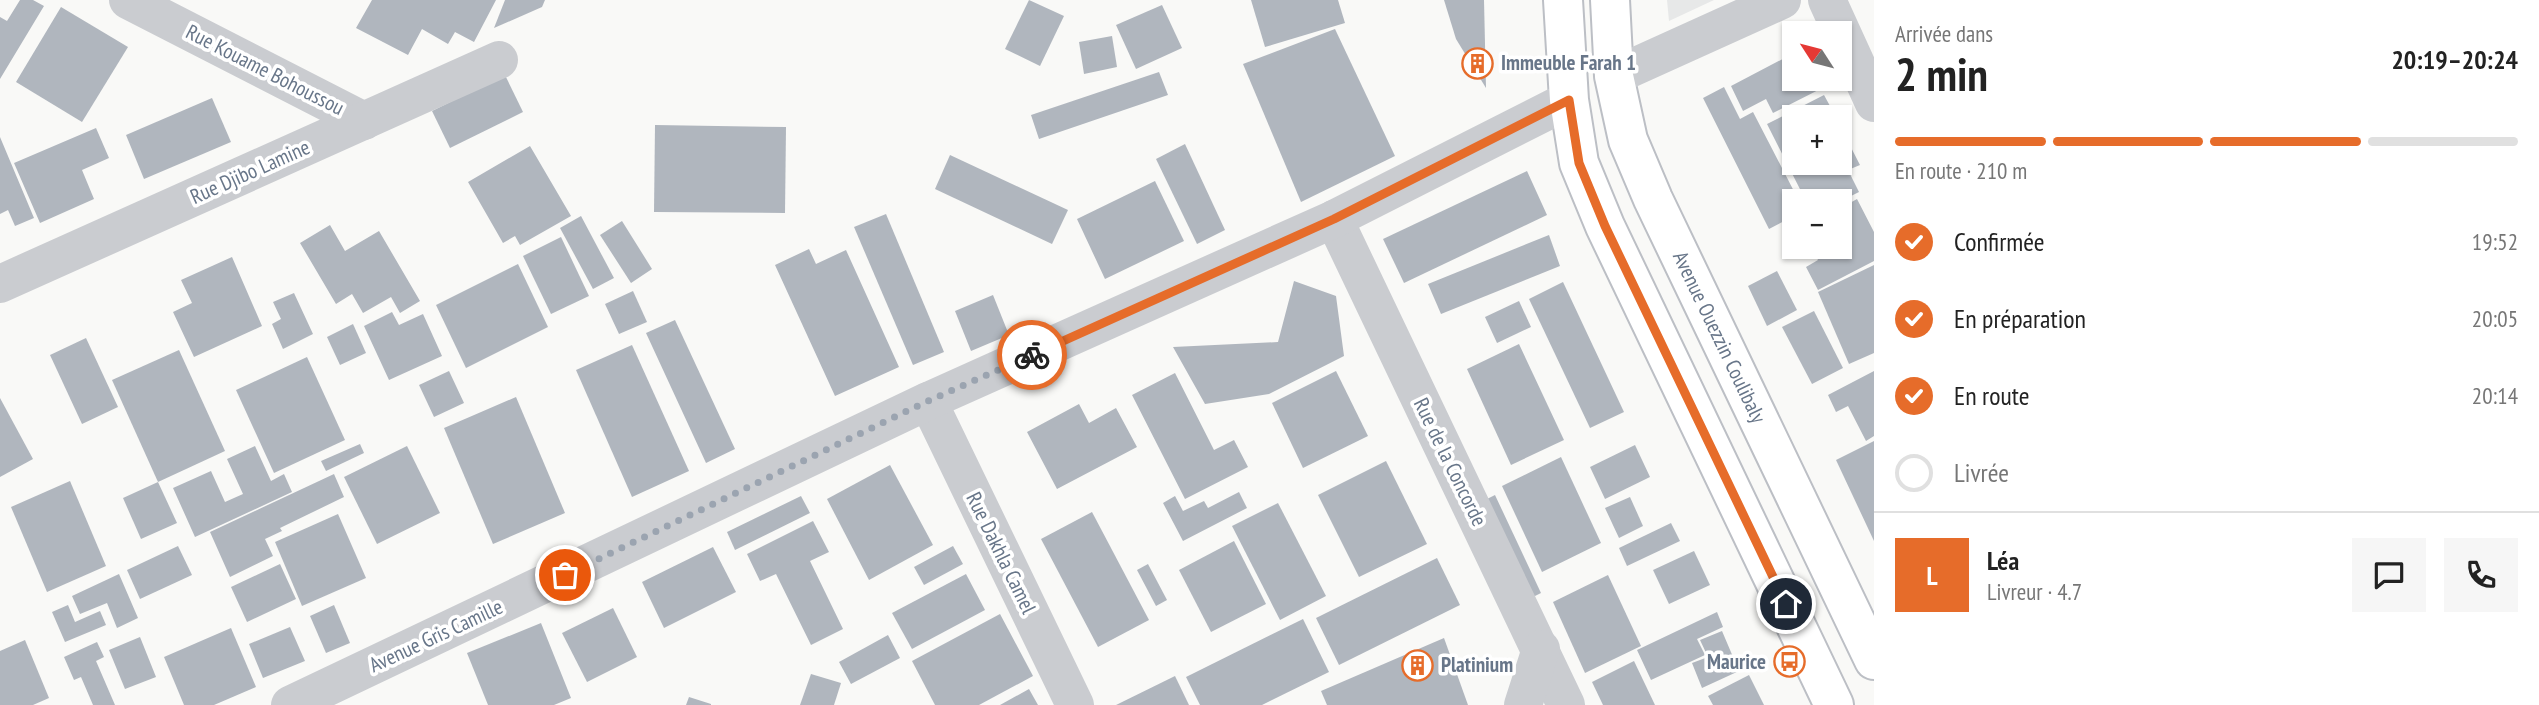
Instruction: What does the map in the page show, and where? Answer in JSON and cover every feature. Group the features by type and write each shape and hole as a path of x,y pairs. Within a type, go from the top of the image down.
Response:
{"street":[{"name":"Rue Kouame Bohoussou","path":"128,0 364,121"},
{"path":"1563,0 1569,100 1579,163 1605,226 1834,705"},
{"name":"Avenue Ouezzin Coulibaly","path":"1610,0 1614,76 1628,140 1653,199 1874,660"},
{"path":"1614,76 1782,0"},
{"path":"1827,0 1874,103"},
{"name":"Rue Djibo Lamine","path":"0,284 499,60"},
{"name":"Avenue Gris Camille","path":"289,705 928,401 1334,219 1569,100"},
{"name":"Rue de la Concorde","path":"1334,219 1566,705"},
{"name":"Rue Dakhla Camel","path":"928,401 1075,705"},
{"path":"1523,705 1541,649"}],"shaded area":[{"path":"1667,0 1714,0 1669,21"}],"building":[{"path":"20,0 33,0 44,6 0,79 0,17 7,21"},
{"path":"372,0 496,0 474,42 455,32 448,44 422,29 408,55 356,28"},
{"path":"505,0 545,0 542,7 494,28"},
{"path":"1029,0 1064,16 1040,66 1005,49"},
{"path":"1251,0 1338,0 1345,23 1265,47"},
{"name":"Immeuble Farah 1","path":"1444,0 1484,0 1486,88 1456,39"},
{"path":"1162,5 1182,48 1136,69 1116,25"},
{"path":"61,7 128,47 82,122 16,82"},
{"path":"1335,29 1395,156 1301,202 1243,64"},
{"path":"1112,36 1117,67 1084,74 1079,42"},
{"path":"1782,59 1782,91 1816,91 1789,105 1782,105 1782,108 1773,113 1766,99 1743,111 1731,86"},
{"path":"1159,72 1168,95 1039,139 1031,115"},
{"path":"505,75 523,112 450,148 432,111"},
{"path":"1724,87 1740,119 1753,112 1782,168 1782,175 1786,175 1793,189 1782,189 1782,222 1769,229 1703,98"},
{"path":"1824,95 1829,105 1804,105"},
{"path":"212,98 231,142 144,179 126,135"},
{"path":"1782,116 1782,154 1767,124"},
{"path":"655,125 786,127 785,213 654,212"},
{"path":"96,128 109,158 82,170 94,199 40,223 14,163"},
{"path":"0,137 34,218 15,226 8,210 0,214"},
{"path":"1185,144 1225,230 1197,244 1156,159"},
{"path":"530,146 571,216 520,245 515,236 503,243 468,182"},
{"path":"1852,149 1860,165 1852,168"},
{"path":"950,155 1068,210 1052,244 935,189"},
{"path":"1527,171 1547,215 1404,283 1383,239"},
{"path":"1793,175 1850,175 1859,192 1852,196 1852,189 1800,189"},
{"path":"1155,181 1184,241 1105,279 1077,219"},
{"path":"1857,199 1874,232 1874,261 1818,290 1806,267 1817,259 1852,259 1852,202"},
{"path":"886,214 944,352 913,365 854,227"},
{"path":"581,216 614,278 593,289 560,228"},
{"path":"622,221 652,269 631,283 600,235"},
{"path":"330,225 345,251 379,231 420,301 400,313 391,297 363,313 352,294 336,304 300,243"},
{"path":"1549,235 1560,266 1441,314 1428,284"},
{"path":"561,237 589,296 551,314 523,256"},
{"path":"809,249 816,264 846,250 899,367 835,396 775,265"},
{"path":"232,257 262,326 194,357 173,312 192,303 181,280"},
{"path":"518,264 548,327 466,368 436,305"},
{"path":"1874,265 1874,353 1849,364 1818,292"},
{"path":"1777,271 1797,310 1767,326 1748,286"},
{"path":"1294,281 1336,296 1344,356 1269,394 1205,404 1173,347 1278,342"},
{"path":"1563,282 1624,412 1590,428 1529,299"},
{"path":"633,291 647,322 619,334 605,304"},
{"path":"294,293 313,334 283,349 272,324 281,319 273,302"},
{"path":"993,295 1009,335 971,351 955,311"},
{"path":"1519,301 1531,327 1497,343 1485,317"},
{"path":"1814,311 1843,368 1812,384 1782,327"},
{"path":"392,312 399,325 423,314 442,356 389,380 364,326"},
{"path":"675,320 735,449 706,463 646,333"},
{"path":"353,324 366,353 340,365 327,337"},
{"path":"86,338 118,407 82,424 50,355"},
{"path":"1519,344 1564,440 1511,465 1467,369"},
{"path":"632,345 689,471 632,497 576,370"},
{"path":"179,350 225,451 158,482 112,380"},
{"path":"307,357 345,440 274,473 236,390"},
{"path":"449,371 464,403 434,417 419,385"},
{"path":"1336,371 1368,436 1303,468 1272,403"},
{"path":"1874,371 1874,436 1866,441 1848,406 1836,412 1828,395"},
{"path":"1175,373 1214,450 1234,440 1248,467 1185,499 1132,395"},
{"path":"516,397 565,513 493,544 444,428"},
{"path":"0,398 33,459 0,477"},
{"path":"1079,404 1089,423 1116,408 1137,447 1057,489 1027,432"},
{"path":"1874,441 1874,541 1836,460"},
{"path":"360,444 364,453 326,471 321,461"},
{"path":"1635,445 1650,477 1605,499 1590,467"},
{"path":"255,446 271,481 284,474 292,492 195,537 173,488 211,471 225,502 243,494 227,459"},
{"path":"407,446 440,513 377,544 344,477"},
{"path":"1561,457 1601,543 1542,572 1502,486"},
{"path":"1386,461 1427,544 1359,577 1318,495"},
{"path":"890,465 933,545 869,580 827,499"},
{"path":"334,474 344,497 280,528 282,531 265,539 273,556 230,577 210,532"},
{"path":"70,481 106,566 47,592 11,507"},
{"path":"158,482 177,523 141,539 123,498"},
{"path":"1239,492 1247,508 1183,541 1163,503 1175,496 1183,511 1204,501 1208,508"},
{"path":"1495,495 1541,593 1525,601 1479,503"},
{"path":"801,496 810,513 735,550 727,532"},
{"path":"1630,497 1643,526 1619,538 1605,508"},
{"path":"1278,503 1326,596 1280,620 1232,526"},
{"path":"1092,512 1149,620 1098,647 1041,539"},
{"path":"338,514 366,578 302,606 275,542"},
{"path":"813,521 829,552 810,561 843,629 811,645 776,574 760,581 747,554"},
{"path":"1671,523 1680,541 1627,566 1619,548"},
{"path":"1234,541 1266,604 1211,632 1179,570"},
{"path":"178,546 192,575 140,599 127,570"},
{"path":"953,546 963,564 924,585 914,567"},
{"path":"713,547 736,592 664,628 642,582"},
{"path":"1694,551 1710,585 1669,604 1653,570"},
{"path":"1437,558 1460,605 1339,665 1316,618"},
{"path":"280,564 296,599 247,622 231,587"},
{"path":"1148,564 1167,600 1156,606 1137,570"},
{"path":"119,574 138,618 117,628 107,603 80,614 72,596"},
{"path":"966,574 985,610 912,649 892,613"},
{"path":"1608,575 1641,646 1585,673 1553,602"},
{"path":"68,605 75,622 100,611 106,625 65,642 52,612"},
{"path":"334,605 350,643 326,653 310,616"},
{"path":"613,608 637,657 587,682 562,633"},
{"path":"1717,612 1723,627 1697,639 1705,655 1651,680 1637,650"},
{"path":"1000,614 1033,676 979,705 935,705 912,661"},
{"path":"1303,619 1329,672 1262,705 1200,705 1186,677"},
{"path":"541,623 571,698 554,705 488,705 467,653"},
{"path":"290,627 305,661 263,678 249,644"},
{"path":"231,628 256,687 214,705 184,705 164,657"},
{"path":"1722,631 1739,671 1702,688 1692,663 1708,657 1700,640"},
{"path":"888,635 900,658 851,684 839,662"},
{"path":"140,637 156,677 125,689 109,650"},
{"name":"Platinium","path":"1444,638 1468,705 1327,705 1321,691"},
{"path":"25,640 49,698 33,705 0,705 0,651"},
{"path":"97,642 104,657 96,661 115,705 93,705 81,677 74,680 64,657"},
{"path":"1634,661 1655,705 1603,705 1592,682"},
{"path":"811,674 841,683 834,705 800,705"},
{"path":"1749,675 1764,705 1713,705 1708,696"},
{"path":"1175,676 1189,705 1116,705"},
{"path":"1029,689 1038,705 1000,705"},
{"path":"689,697 711,704 711,705 686,705"}],"way so far":[{"path":"565,575 928,401 1032,355"}],"place":[{"name":"Immeuble Farah 1","path":"1478,63"},
{"name":"Maurice","path":"1789,662"},
{"name":"Platinium","path":"1418,665"}],"route":[{"path":"1032,355 1334,219 1569,100 1579,163 1605,226 1786,604"}]}
